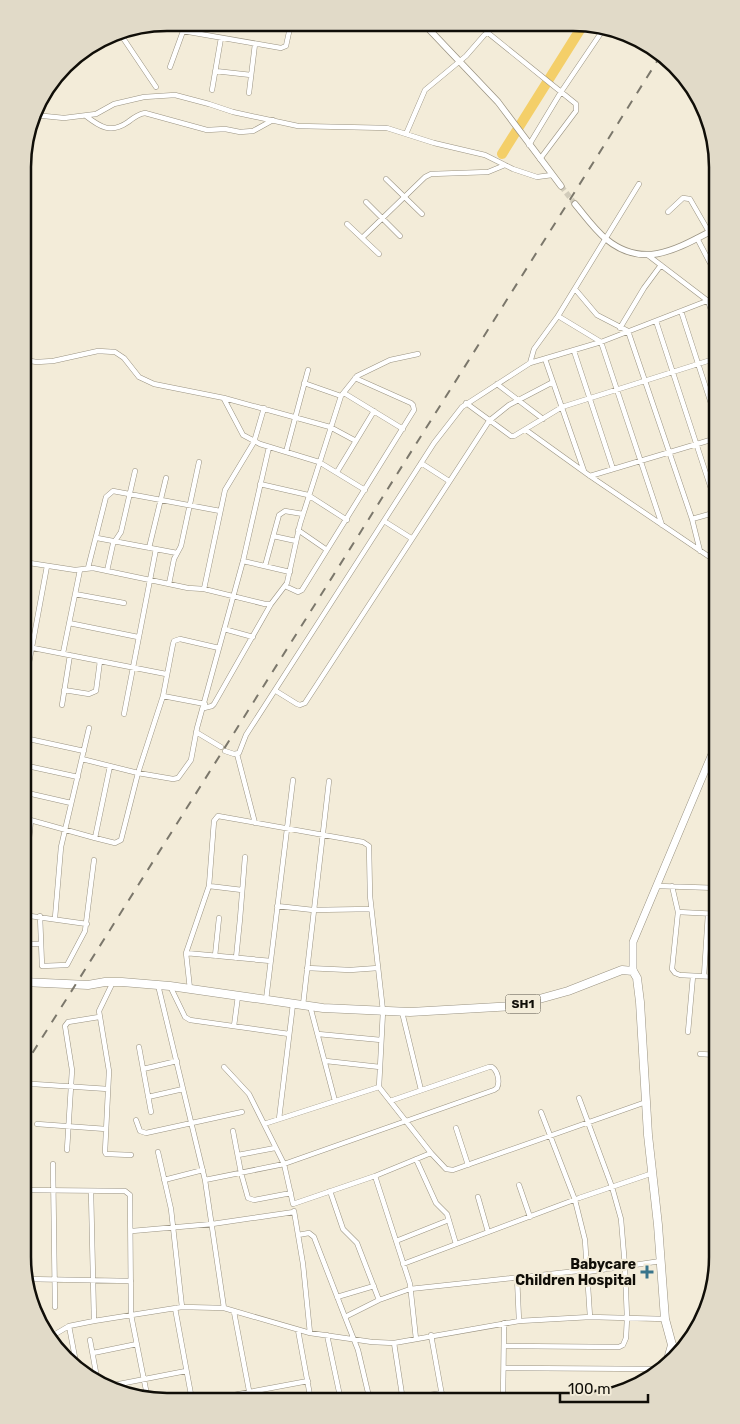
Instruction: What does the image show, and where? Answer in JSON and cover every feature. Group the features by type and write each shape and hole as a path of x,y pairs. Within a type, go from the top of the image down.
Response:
{"main road":[{"path":"670,1352 672,1344 665,1319 646,1102 640,1002 637,978 633,971 632,948 708,763"},
{"name":"SH1","path":"31,982 88,985 113,982 158,985 307,1006 402,1012 514,1006 568,991 622,970 633,971"}],"street":[{"path":"170,67 183,31 284,48 289,31"},
{"path":"431,31 498,102 561,186"},
{"path":"406,134 424,90 461,61 487,33 576,104 576,111 540,159"},
{"path":"529,145 601,34"},
{"path":"125,38 156,87"},
{"path":"212,90 221,38"},
{"path":"249,93 255,44"},
{"path":"216,71 251,76"},
{"path":"42,116 64,118 86,116 96,114 110,105 121,102 144,97 175,95 229,111 303,127 381,127 434,143 484,155 517,171 537,177 552,175"},
{"path":"86,116 98,125 114,128 122,127 138,115 145,113 207,130 230,129 246,132 258,129 273,120"},
{"path":"362,238 425,177 431,174 488,172 505,165"},
{"path":"386,179 422,214"},
{"path":"530,363 534,349 558,316 639,184"},
{"path":"575,204 606,239 626,252 649,256 676,249 708,232 690,199 683,198 668,212"},
{"path":"366,202 400,236"},
{"path":"347,224 379,254"},
{"path":"697,238 709,261"},
{"path":"649,256 708,301"},
{"path":"620,328 660,264"},
{"path":"575,289 597,315 628,332 692,519 700,551"},
{"path":"255,822 238,754 246,735 434,443 462,407 530,363 601,342 708,301"},
{"path":"680,311 709,396"},
{"path":"558,316 601,342 662,525"},
{"path":"656,321 709,482"},
{"path":"31,361 53,361 103,350 114,352 126,361 138,377 154,384 264,408 330,427 341,431 356,441"},
{"path":"574,351 612,469"},
{"path":"163,696 204,706 212,706 214,704 272,604 285,586 308,495 343,394 355,378 390,360 418,354"},
{"path":"545,359 584,472"},
{"path":"466,403 511,436 518,435 562,407 709,361"},
{"path":"286,452 308,370"},
{"path":"285,586 298,592 302,590 413,413 413,405 355,378"},
{"path":"276,691 297,704 305,703 489,421 506,407 553,382"},
{"path":"304,383 343,394 403,429"},
{"path":"497,384 543,419"},
{"path":"224,398 241,433 254,442 319,462 365,490"},
{"path":"204,589 227,486 254,442 264,408"},
{"path":"337,472 374,411"},
{"path":"526,430 709,557"},
{"path":"590,476 709,440"},
{"path":"82,759 138,773 173,779 178,778 190,763 196,732 243,561 270,447"},
{"path":"169,584 173,562 181,546 199,462"},
{"path":"421,463 449,481"},
{"path":"106,571 114,541 121,532 135,471"},
{"path":"149,548 166,478"},
{"path":"260,484 308,495 347,520"},
{"path":"88,568 106,497 113,491 220,512"},
{"path":"265,566 279,515 282,512 303,514"},
{"path":"692,519 709,514"},
{"path":"384,521 411,538"},
{"path":"298,530 327,550"},
{"path":"273,536 296,541"},
{"path":"97,538 178,554"},
{"path":"124,714 156,549"},
{"path":"243,561 290,572"},
{"path":"31,563 80,570 88,568 106,571 272,604"},
{"path":"31,653 47,566"},
{"path":"63,653 80,570"},
{"path":"75,594 124,603"},
{"path":"69,624 138,637"},
{"path":"224,628 253,637"},
{"path":"31,820 94,838 115,842 122,840 138,773 163,696 172,644 176,639 219,648"},
{"path":"32,648 166,674"},
{"path":"62,705 70,655"},
{"path":"64,690 89,694 96,691 100,661"},
{"path":"55,918 59,863 64,830 89,728"},
{"path":"196,732 223,749 238,754"},
{"path":"31,739 84,751"},
{"path":"94,838 110,766"},
{"path":"31,767 78,777"},
{"path":"266,1000 293,780"},
{"path":"329,781 307,968 307,1006 318,1034 335,1101"},
{"path":"31,794 71,804"},
{"path":"190,989 186,953 209,886 216,818 221,816 363,842 369,846 371,908 383,1011 379,1087 431,1153 449,1170 646,1102"},
{"path":"236,958 245,858"},
{"path":"40,916 42,966 67,965 84,935 87,924 94,860"},
{"path":"209,886 242,890"},
{"path":"658,886 708,888"},
{"path":"672,886 678,912 672,969 680,975 708,976"},
{"path":"277,906 313,910 371,908"},
{"path":"678,912 708,914 704,976"},
{"path":"31,915 87,924"},
{"path":"215,956 219,918"},
{"path":"31,944 40,944"},
{"path":"186,953 271,961"},
{"path":"307,968 350,970 378,968"},
{"path":"688,1032 693,976"},
{"path":"113,982 100,1005 99,1017 109,1072 104,1152 106,1154 132,1155"},
{"path":"158,985 205,1180 224,1308"},
{"path":"170,986 187,1019 289,1034"},
{"path":"234,1026 238,996"},
{"path":"279,1119 293,1004"},
{"path":"402,1012 421,1090"},
{"path":"67,1150 72,1070 65,1024 99,1017"},
{"path":"318,1034 381,1040"},
{"path":"139,1047 151,1112"},
{"path":"700,1054 708,1054"},
{"path":"143,1069 177,1061"},
{"path":"326,1062 380,1067"},
{"path":"224,1067 249,1094 284,1164 291,1192 303,1264 310,1333"},
{"path":"205,1180 284,1164 494,1090 499,1083 495,1069 488,1067 390,1101"},
{"path":"31,1084 108,1089"},
{"path":"264,1124 379,1087"},
{"path":"148,1097 183,1090"},
{"path":"504,1346 619,1347 623,1346 626,1338 625,1266 621,1219 612,1187 579,1098"},
{"path":"136,1120 140,1131 146,1133 242,1112"},
{"path":"541,1112 575,1200 585,1240 590,1317"},
{"path":"37,1124 106,1129"},
{"path":"456,1128 468,1165"},
{"path":"233,1130 248,1198 250,1200 291,1192"},
{"path":"238,1156 275,1148"},
{"path":"158,1152 173,1227 182,1308"},
{"path":"293,1204 375,1176 431,1153"},
{"path":"416,1159 436,1203 445,1210 456,1244"},
{"path":"53,1164 55,1307"},
{"path":"164,1180 202,1170"},
{"path":"404,1264 652,1173"},
{"path":"375,1176 404,1264 410,1289 416,1339"},
{"path":"519,1184 530,1217"},
{"path":"31,1190 128,1192 132,1231 131,1315 146,1391"},
{"path":"91,1191 94,1321"},
{"path":"330,1192 343,1229 357,1243 379,1300"},
{"path":"478,1197 488,1232"},
{"path":"132,1231 212,1224 294,1212"},
{"path":"396,1241 449,1220"},
{"path":"298,1235 309,1233 314,1237 355,1339 368,1393"},
{"path":"345,1317 379,1300 410,1289 661,1262"},
{"path":"517,1278 520,1321"},
{"path":"33,1279 131,1280"},
{"path":"337,1297 374,1286"},
{"path":"175,1308 191,1393"},
{"path":"55,1334 69,1326 175,1308 224,1308 310,1333 394,1342 520,1321 590,1317 665,1319"},
{"path":"234,1312 250,1393 308,1381"},
{"path":"503,1393 504,1324"},
{"path":"69,1326 75,1357"},
{"path":"298,1330 310,1393"},
{"path":"327,1335 339,1393"},
{"path":"431,1335 442,1393"},
{"path":"90,1340 97,1374"},
{"path":"394,1342 402,1393"},
{"path":"92,1353 137,1344"},
{"path":"504,1368 650,1369"},
{"path":"120,1384 186,1370"}],"waterway":[{"path":"502,154 579,32"}],"tunnel":[{"path":"561,186 575,204"}],"railway":[{"path":"31,1055 657,61"}],"place":[{"name":"Babycare Children Hospital","path":"647,1272"}]}
